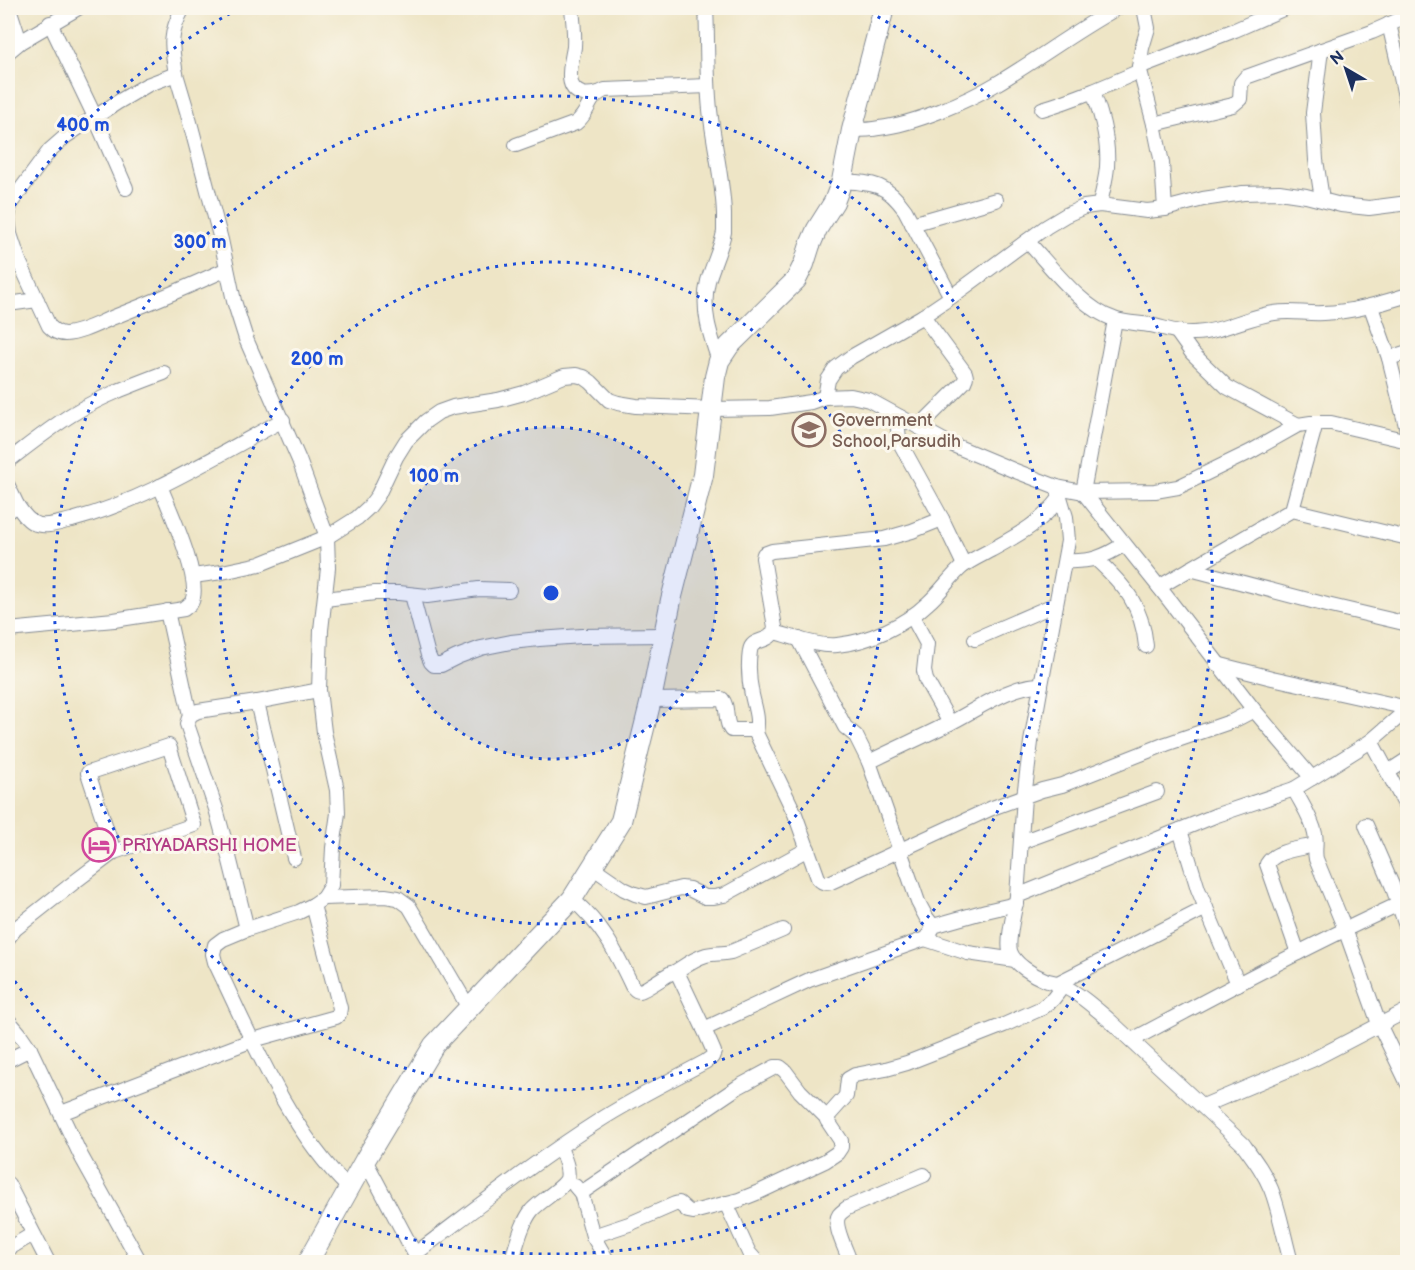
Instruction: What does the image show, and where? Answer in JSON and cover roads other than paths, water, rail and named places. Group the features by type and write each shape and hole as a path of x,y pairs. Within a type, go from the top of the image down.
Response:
{"main road":[{"path":"308,1263 365,1160 434,1045 572,899 621,821 651,700 671,600 703,475 719,361 729,346 796,280 817,228 834,202 842,181 852,130 884,8"}],"street":[{"path":"9,8 20,42"},
{"path":"8,52 50,23 78,8"},
{"path":"183,8 174,27 171,41 176,74 218,229 234,301 246,339 283,420 327,537 328,568 321,630 319,690 324,732 337,790 338,813 331,885 318,901 298,912 223,939 215,945 213,954 286,1105 309,1142 332,1172 349,1188"},
{"path":"572,8 574,44 571,84 575,90 584,94 598,93"},
{"path":"706,8 708,86 723,204 724,231 708,280 706,319 719,361"},
{"path":"852,130 881,128 913,121 954,105 994,85 1078,30 1118,8"},
{"path":"1144,8 1148,28 1142,48 1140,69 1162,163 1165,209"},
{"path":"1042,109 1093,92 1140,69 1286,8"},
{"path":"1154,124 1233,105 1240,99 1241,83 1246,77 1407,16"},
{"path":"50,23 126,188"},
{"path":"1389,24 1407,111"},
{"path":"1321,50 1313,113 1316,160 1322,200"},
{"path":"176,74 147,85 66,136 50,150 9,201 8,219 13,263 37,300 49,326 55,332 65,334 82,330 227,269"},
{"path":"516,145 576,123 583,117 592,98 605,90 708,86"},
{"path":"1093,92 1102,116 1107,142 1107,167 1100,205"},
{"path":"842,181 868,182 882,187 896,198 905,210 951,297"},
{"path":"825,397 828,380 836,368 876,341 922,316 1027,241 1066,215 1084,207 1100,205 1147,211 1243,193 1279,192 1341,205 1369,208 1407,203"},
{"path":"912,224 996,200"},
{"path":"1027,241 1082,300 1099,313 1115,320 1177,332 1194,333 1216,330 1270,313 1344,312 1371,307 1407,295"},
{"path":"8,304 37,300"},
{"path":"1371,307 1389,358 1407,434"},
{"path":"919,427 964,382 966,377 922,316"},
{"path":"1115,320 1083,492 1254,710 1312,778"},
{"path":"1177,332 1192,354 1227,387 1298,425"},
{"path":"1389,358 1407,352"},
{"path":"8,461 63,421 90,405 164,373"},
{"path":"193,576 260,564 327,537 357,518 369,507 378,495 406,441 426,420 453,407 498,400 524,393 564,376 584,377 609,400 636,406 712,409 770,408 811,402 825,397 851,396 869,400 956,446 1059,492 1155,492 1178,487 1240,457 1298,425 1330,423 1407,441"},
{"path":"900,417 899,441 942,519 964,565"},
{"path":"8,486 12,508 37,525 87,516 160,486 283,420"},
{"path":"1292,510 1316,423"},
{"path":"8,630 114,620 184,609 190,604 194,596 193,576 183,543 160,486"},
{"path":"1015,960 1010,950 1010,938 1016,900 1024,797 1041,685 1068,541 1066,517 1059,492"},
{"path":"774,632 836,645 860,641 888,630 928,604 964,565 1035,524 1050,512 1059,492"},
{"path":"1159,587 1292,510 1407,538"},
{"path":"756,733 758,723 750,683 750,650 753,644 771,637 775,627 763,558 767,552 884,539 942,519"},
{"path":"1066,561 1083,562 1096,559 1124,544"},
{"path":"1096,559 1128,593 1139,611 1146,646"},
{"path":"1190,569 1407,624"},
{"path":"325,599 375,593 436,595 479,590 509,590"},
{"path":"412,595 428,655 435,665 441,665 481,648 511,642 582,636 664,635"},
{"path":"975,639 1056,604"},
{"path":"166,611 189,716 187,724 216,809 247,929"},
{"path":"912,616 927,644 924,661 926,680 950,723"},
{"path":"799,639 844,727 856,736 869,762 918,902 933,926"},
{"path":"1217,663 1407,709"},
{"path":"869,762 1012,691 1024,686 1041,685"},
{"path":"189,716 198,711 319,690"},
{"path":"651,700 722,699 730,730 753,730 756,733 790,803 818,878 825,884 992,808 1233,721 1254,710"},
{"path":"257,702 294,858"},
{"path":"933,926 1016,900 1217,815 1294,789 1371,741 1407,709"},
{"path":"1371,741 1407,810"},
{"path":"8,938 15,930 114,852 194,825 169,746 88,773 114,852"},
{"path":"1388,772 1407,759"},
{"path":"1294,789 1312,825 1316,839 1316,859 1345,929 1379,1024 1407,1084"},
{"path":"1021,842 1157,792"},
{"path":"1366,825 1381,857 1407,932"},
{"path":"1180,830 1198,889 1238,984"},
{"path":"1298,953 1267,864 1272,857 1315,845"},
{"path":"592,867 635,894 646,897 681,888 689,889 705,897 714,897 724,895 808,849"},
{"path":"318,901 386,896 398,898 410,906 469,1008"},
{"path":"572,899 593,919 611,942 632,986 640,991 701,957 731,952 783,930"},
{"path":"61,1113 253,1040 331,1019 339,1014 340,1008 318,901"},
{"path":"1132,1040 1345,929 1399,904"},
{"path":"827,1118 846,1096 848,1079 855,1075 907,1063 1042,1008 1053,999 1061,985 1206,908"},
{"path":"704,1029 809,980 925,939 933,926"},
{"path":"925,939 968,953 1015,960 1036,975 1061,985 1085,1000 1132,1040 1243,1144 1259,1165 1271,1189 1291,1263"},
{"path":"365,1160 417,1258 560,1147 597,1122 712,1057 714,1052 704,1029 681,979 675,972"},
{"path":"1203,1106 1312,1060 1407,1010"},
{"path":"8,1020 30,1048 81,1156 140,1263"},
{"path":"8,1060 30,1048"},
{"path":"580,1193 731,1091 775,1067 780,1067 785,1071 800,1091 827,1118 840,1141 841,1148 825,1161 759,1192 693,1212 688,1211 679,1203 675,1204 629,1224 593,1236"},
{"path":"560,1147 568,1178 580,1193 593,1236 608,1263"},
{"path":"850,1263 838,1232 839,1215 847,1208 924,1175"},
{"path":"511,1263 531,1211 564,1184 568,1178"},
{"path":"8,1184 48,1263"},
{"path":"726,1203 756,1263"},
{"path":"8,1249 33,1234"}],"place":[{"name":"Government School,Parsudih","path":"809,430"},
{"name":"PRIYADARSHI HOME","path":"99,845"}]}
